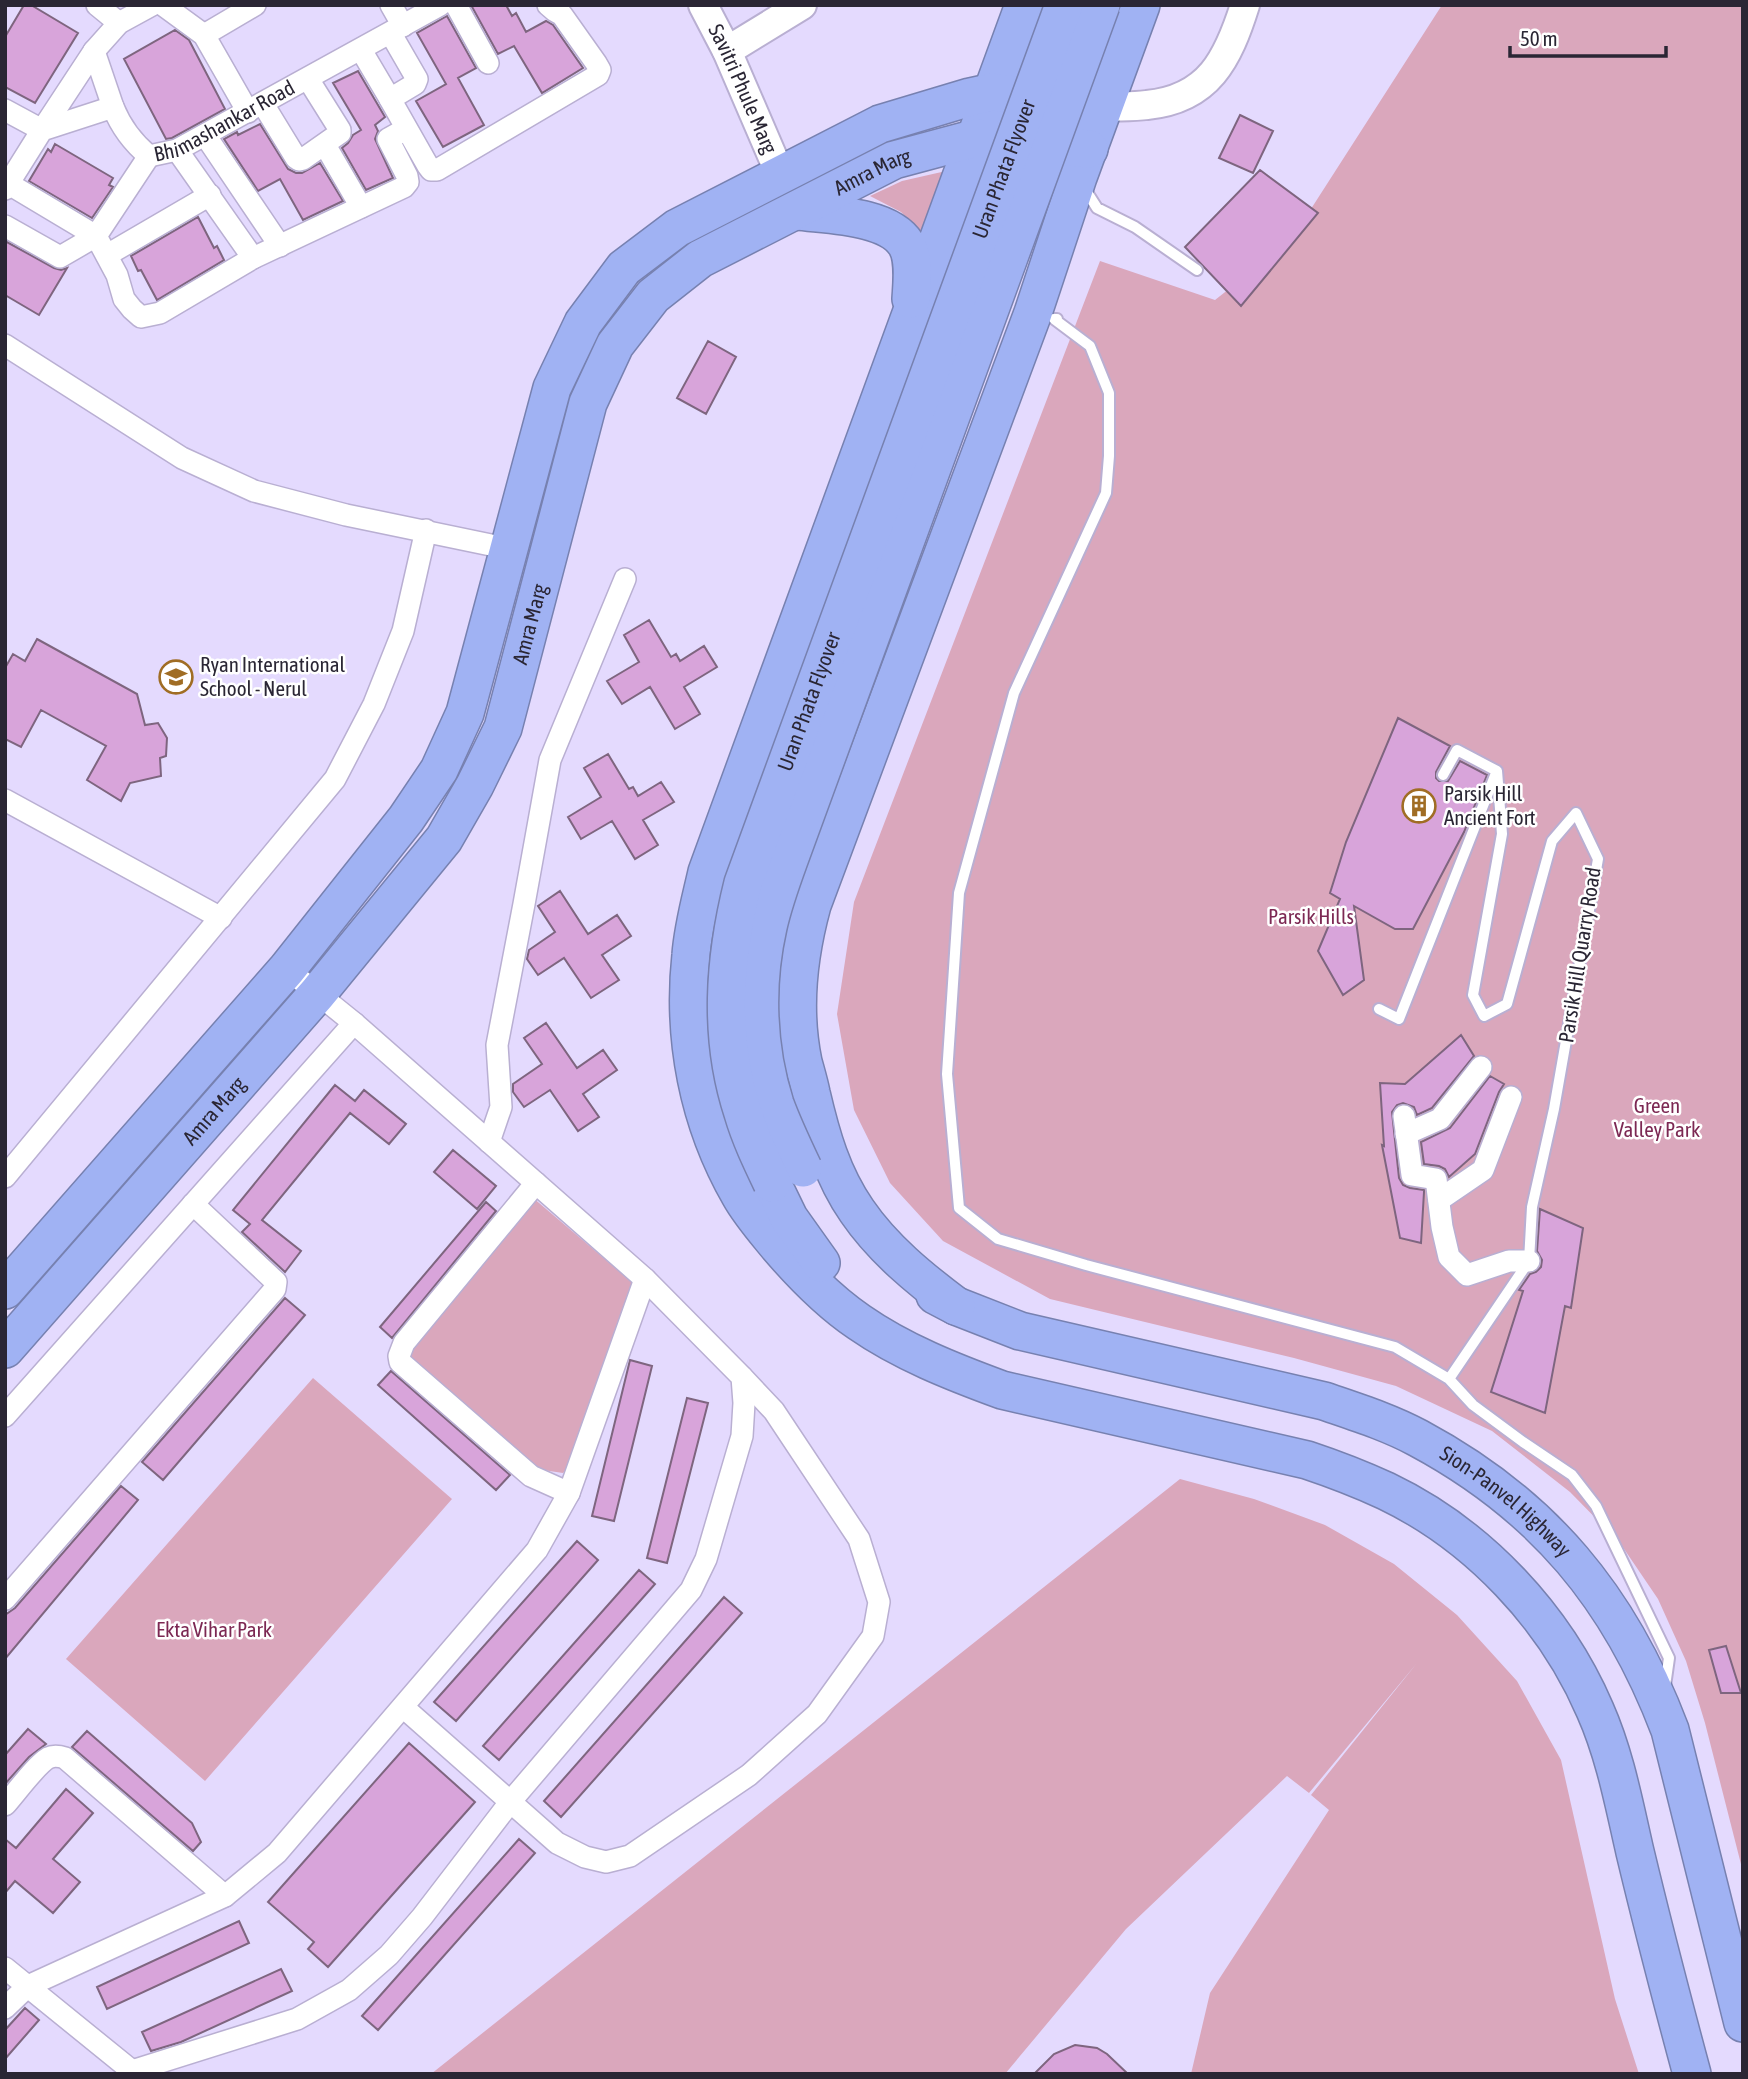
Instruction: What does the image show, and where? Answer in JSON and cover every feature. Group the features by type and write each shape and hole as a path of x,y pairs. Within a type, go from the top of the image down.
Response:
{"highway":[{"name":"Uran Phata Flyover","path":"956,1306 925,1290 870,1247 821,1196 788,1175 756,1149 742,1112 727,1036 728,959 743,883 1064,5"},
{"name":"Uran Phata Flyover","path":"928,1359 865,1312 811,1253 789,1218 788,1175 761,1033 761,974 767,928 789,860 1101,5"},
{"path":"956,1306 927,1285 878,1238 857,1211 828,1158 803,1061 798,1009 799,967 812,905 1028,326 1083,163 1141,5"},
{"path":"1021,14 708,872 697,913 688,997 696,1081 707,1123 741,1198 794,1265 823,1294 889,1342 1002,1390 1307,1460 1349,1474 1426,1514 1462,1539 1495,1567 1545,1625 1575,1670 1595,1709 1610,1749 1670,1996 1692,2074"},
{"path":"880,124 937,98 966,78 993,53 1021,14"},
{"name":"Amra Marg","path":"5,1290 287,969 406,819 439,770 465,713 552,388 583,323 624,268 688,222 880,124 993,92 1104,107"},
{"name":"Amra Marg","path":"5,1349 317,993 443,839 475,785 503,728 587,403 615,345 653,296 700,259 894,160 976,138 1083,163"},
{"path":"797,211 864,220 881,225 898,235 905,242 911,260 909,321"},
{"name":"Sion-Panvel Highway","path":"956,1306 1020,1331 1324,1401 1371,1417 1460,1461 1538,1522 1572,1558 1603,1597 1652,1684 1670,1730 1730,1980 1743,2023"}],"street":[{"path":"97,5 119,23"},
{"path":"152,5 119,23 94,51 7,187 96,236 117,275 124,299 141,317 160,313 253,258 406,185 407,176 388,139 405,129"},
{"path":"163,5 204,34 255,108 299,160 340,133 309,79"},
{"path":"204,34 255,5"},
{"path":"390,99 415,84 416,79 397,30 391,5"},
{"name":"Bhimashankar Road","path":"94,51 120,125 149,156 177,150 440,5"},
{"path":"456,5 488,63"},
{"path":"361,50 428,166 431,170 437,170 598,75 600,70 596,63 562,15 548,5"},
{"name":"Savitri Phule Marg","path":"703,5 727,51 780,174"},
{"path":"727,51 802,5"},
{"path":"1104,107 1149,105 1181,97 1197,88 1214,74 1234,39 1245,5"},
{"path":"1083,163 1149,105"},
{"path":"5,110 43,130 113,107"},
{"path":"205,135 280,246"},
{"path":"325,145 361,207"},
{"path":"177,150 253,258"},
{"path":"5,226 60,257 96,236 149,156"},
{"path":"107,255 211,195"},
{"path":"5,345 182,458 254,492 346,515 510,549"},
{"path":"5,1177 335,779 369,715 403,631 426,530"},
{"path":"489,1142 501,1107 497,1045 550,760 625,579"},
{"path":"5,800 221,918"},
{"path":"287,969 354,1023 645,1279 774,1411 859,1539 878,1602 873,1636 817,1714 749,1775 630,1856 606,1862 584,1857 557,1843 403,1707"},
{"path":"5,1416 354,1023"},
{"path":"1481,1067 1440,1119 1405,1125 1412,1175 1436,1179 1449,1257 1467,1275 1509,1261 1529,1261"},
{"path":"1439,1200 1482,1170 1511,1097"},
{"path":"536,1183 404,1343 399,1356 400,1362 531,1476 569,1493"},
{"path":"5,1599 275,1289 276,1282 193,1204"},
{"path":"5,2008 28,1986 225,1896 277,1853 537,1550 569,1493 645,1279"},
{"path":"5,1968 131,2073 297,2019 349,1990 389,1955 422,1917 511,1801 691,1590 706,1559 742,1436 742,1377"},
{"path":"5,1805 49,1758 65,1758 225,1896"}],"lane":[{"path":"1083,163 1097,208 1135,227 1197,270"},
{"path":"1057,319 1054,319 1090,346 1109,393 1106,493 1014,692 959,893 947,1074 959,1208 998,1239 1395,1348 1449,1379 1473,1405 1572,1475 1596,1506 1669,1658 1662,1710"},
{"path":"1379,1009 1399,1019 1497,771 1457,750 1443,775"},
{"name":"Parsik Hill Quarry Road","path":"1497,771 1503,834 1473,995 1484,1016 1507,1004 1552,841 1576,813 1598,859 1555,1109 1532,1207 1529,1261"},
{"path":"1449,1379 1529,1261"}],"green space":[{"name":"Parsik Hills","path":"1442,5 1743,5 1743,1872 1705,1723 1686,1661 1658,1599 1620,1543 1570,1492 1492,1431 1396,1386 1294,1358 1050,1299 943,1241 890,1183 854,1110 837,1014 854,902 1100,261 1215,300 1291,240"},
{"path":"946,171 923,234 901,212 870,196 902,181"},
{"path":"532,1197 633,1283 570,1466 563,1473 536,1469 405,1356"},
{"name":"Ekta Vihar Park","path":"313,1378 452,1499 205,1781 66,1659"},
{"path":"1180,1479 1254,1499 1325,1525 1394,1564 1457,1615 1517,1681 1561,1760 1615,1999 1639,2074 1191,2074 1210,1993 1329,1810 1311,1795 1417,1663 1309,1793 1287,1776 1126,1929 1005,2074 431,2074"}],"building":[{"path":"24,5 31,5 78,33 35,103 5,87 5,37"},
{"path":"471,5 506,5 512,16 516,13 526,32 546,21 553,25 583,68 542,93 514,46 498,54"},
{"path":"447,16 476,68 458,78 484,125 443,147 416,101 446,84 417,33"},
{"path":"175,30 189,40 225,109 166,139 124,59"},
{"path":"358,71 385,117 375,125 378,131 375,139 393,178 366,190 342,148 361,130 333,83"},
{"path":"1240,115 1273,131 1253,173 1219,158"},
{"path":"260,124 288,169 302,173 320,163 343,201 303,220 280,179 258,191 224,139"},
{"path":"55,144 113,178 109,185 113,187 92,218 29,181 48,149 51,152"},
{"path":"1260,170 1318,213 1241,306 1185,247"},
{"path":"198,217 214,248 217,246 224,260 157,300 131,256"},
{"path":"5,241 54,268 67,268 39,315 5,295"},
{"path":"708,341 736,357 706,414 677,398"},
{"path":"649,620 671,657 676,654 680,661 704,646 717,667 684,687 700,714 675,729 650,687 622,704 607,681 639,662 624,635"},
{"path":"37,639 137,694 145,725 158,723 167,738 166,756 160,758 161,776 130,783 121,801 87,780 106,746 41,710 21,747 5,739 5,668 13,654 25,661"},
{"name":"Parsik Hill Ancient Fort","path":"1398,718 1450,746 1436,772 1439,781 1448,781 1460,761 1487,775 1464,832 1413,929 1395,929 1354,906 1364,980 1343,995 1318,951 1340,899 1330,893 1346,842"},
{"path":"608,754 629,789 633,787 638,796 661,782 674,802 643,820 658,845 635,859 612,821 581,839 568,817 601,797 584,768"},
{"path":"560,891 588,934 617,915 631,936 602,955 619,980 591,998 564,958 538,975 527,959 529,950 555,932 538,906"},
{"path":"546,1023 577,1068 603,1050 617,1070 583,1094 599,1117 578,1131 550,1090 524,1107 513,1092 513,1084 542,1064 524,1038"},
{"path":"1461,1035 1474,1056 1432,1108 1417,1115 1414,1107 1403,1103 1397,1105 1392,1112 1399,1178 1403,1185 1424,1190 1421,1243 1400,1238 1382,1145 1384,1146 1380,1083 1405,1084"},
{"path":"1490,1076 1504,1084 1475,1154 1449,1177 1445,1169 1424,1164 1421,1142 1450,1128"},
{"path":"335,1085 355,1101 364,1090 406,1124 389,1144 350,1113 262,1220 301,1251 285,1272 242,1232 250,1224 233,1210"},
{"path":"453,1150 496,1186 477,1209 434,1172"},
{"path":"486,1202 496,1211 392,1338 380,1327"},
{"path":"1540,1209 1583,1228 1571,1308 1565,1306 1545,1413 1491,1392 1523,1291 1519,1290 1530,1274 1541,1267 1542,1260 1537,1251"},
{"path":"285,1298 305,1315 163,1480 142,1462"},
{"path":"630,1360 652,1366 614,1521 592,1516"},
{"path":"391,1371 510,1475 496,1490 378,1385"},
{"path":"687,1398 708,1403 667,1563 647,1558"},
{"path":"121,1486 138,1500 5,1659 5,1615 15,1608"},
{"path":"577,1541 598,1560 456,1721 434,1702"},
{"path":"639,1570 655,1584 499,1760 483,1746"},
{"path":"724,1597 742,1613 561,1817 544,1801"},
{"path":"1726,1646 1741,1693 1721,1693 1709,1650"},
{"path":"28,1729 46,1744 29,1757 5,1784 5,1755"},
{"path":"87,1731 192,1823 201,1842 193,1851 72,1747"},
{"path":"409,1743 475,1802 328,1967 308,1949 314,1942 268,1902"},
{"path":"66,1789 93,1813 53,1859 80,1882 53,1913 15,1881 5,1893 5,1839 16,1848"},
{"path":"519,1839 535,1853 378,2030 362,2016"},
{"path":"239,1921 249,1943 107,2009 97,1987"},
{"path":"281,1969 292,1991 181,2042 151,2051 142,2032"},
{"path":"25,2008 39,2020 5,2059 5,2030"},
{"path":"1075,2045 1097,2048 1128,2074 1034,2074 1054,2054"}],"place":[{"name":"Ryan International School - Nerul","path":"176,677"},
{"name":"Parsik Hill Ancient Fort","path":"1419,806"}],"park label":[{"name":"Green Valley Park","path":"1657,1118"}]}
